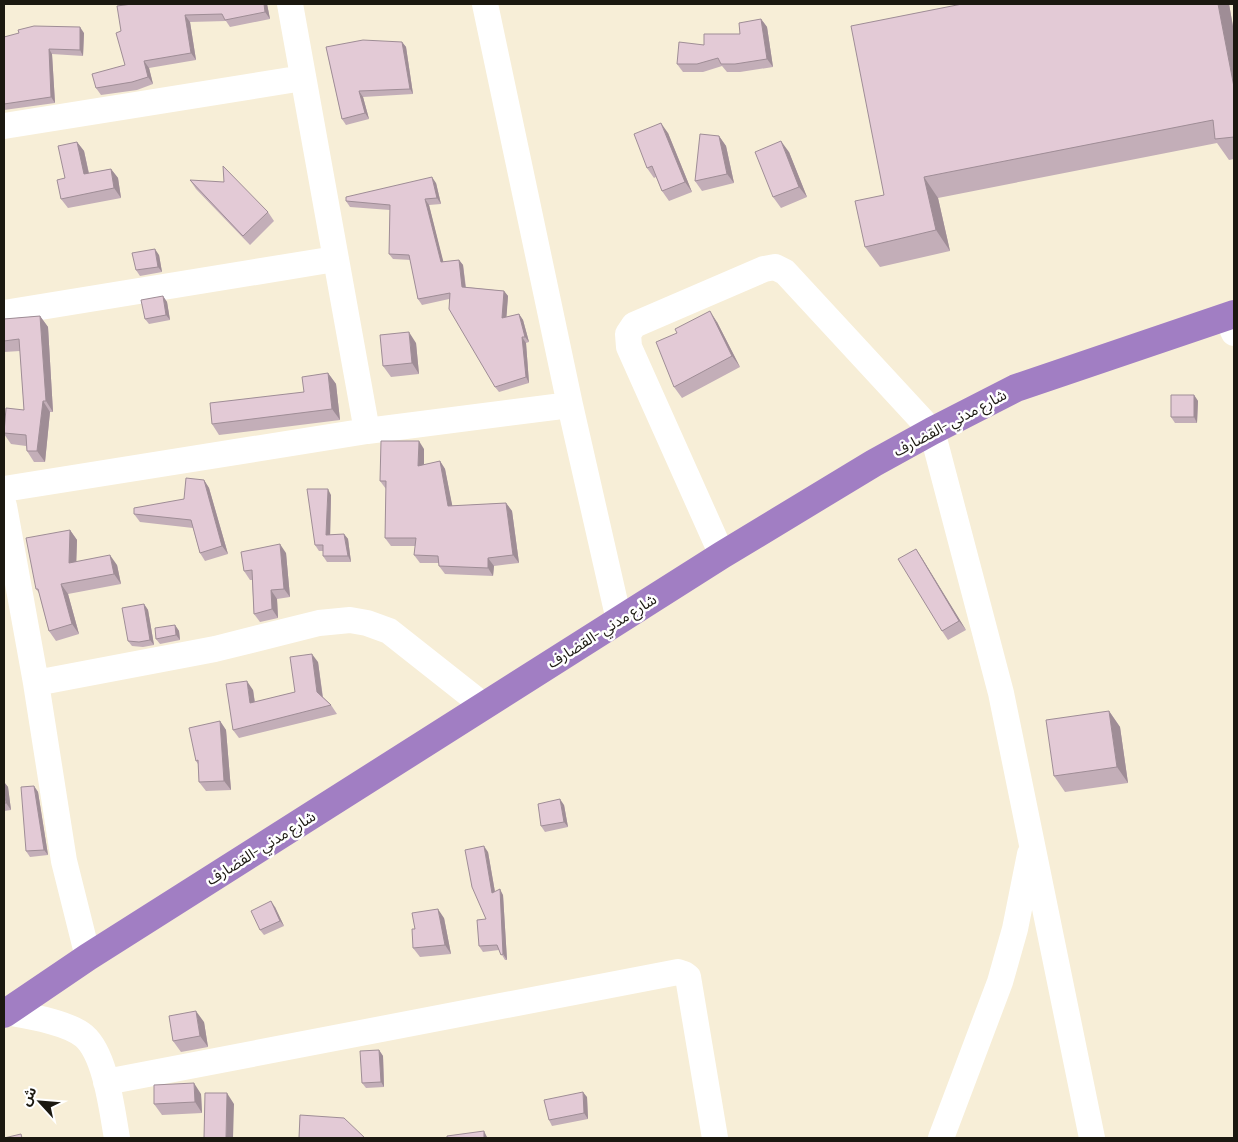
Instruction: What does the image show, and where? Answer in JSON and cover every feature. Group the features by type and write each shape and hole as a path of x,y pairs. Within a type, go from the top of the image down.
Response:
{"highway":[{"name":"شارع مدني -القضارف","path":"5,1013 88,957 619,620 874,463 1016,388 1231,321"}],"street":[{"path":"290,4 367,431"},
{"path":"485,4 570,405 619,620"},
{"path":"4,126 303,78"},
{"path":"4,313 335,259"},
{"path":"722,555 628,347 628,334 634,325 764,269 775,267 785,272 932,431 1002,693 1092,1138"},
{"path":"4,489 367,431 570,405"},
{"path":"4,506 36,683 64,861 88,957"},
{"path":"36,683 207,650 319,623 350,620 367,623 389,631 484,706"},
{"path":"941,1138 1000,982 1015,929 1032,841"},
{"path":"106,1082 678,972 688,978 715,1138"},
{"path":"5,1013 42,1019 84,1036 95,1052 106,1082 117,1138"}],"building":[{"path":"132,4 264,4 265,12 225,20 222,14 185,15 191,53 144,61 148,77 132,82 96,88 92,74 125,65 116,33 121,31 117,6"},
{"path":"962,4 1218,4 1234,87 1234,137 1215,139 1213,120 924,177 936,230 865,247 855,201 884,195 851,26"},
{"path":"761,19 767,59 735,64 721,64 718,58 697,64 677,64 679,42 704,45 704,34 740,34 739,23"},
{"path":"34,26 80,27 80,50 49,49 51,97 4,104 4,37 19,33 18,30"},
{"path":"363,40 402,42 410,89 359,91 365,113 342,119 326,47"},
{"path":"661,123 685,182 662,191 652,166 647,168 634,134"},
{"path":"700,134 719,136 727,174 695,181"},
{"path":"781,141 799,187 773,197 755,152"},
{"path":"77,142 84,174 111,169 114,188 61,199 57,180 65,178 58,146"},
{"path":"223,166 268,212 243,236 190,180 224,182"},
{"path":"432,177 437,198 425,199 441,262 459,260 462,287 504,291 502,318 519,314 525,337 522,337 526,377 495,387 449,309 450,293 418,299 409,255 389,254 390,205 346,201 346,197"},
{"path":"155,249 158,267 136,270 132,253"},
{"path":"163,296 166,315 145,319 141,300"},
{"path":"710,311 732,356 674,387 656,342 677,333 675,329"},
{"path":"40,316 46,401 43,401 37,451 27,451 26,435 4,433 6,408 24,410 19,339 4,341 4,319"},
{"path":"409,332 412,363 383,366 380,335"},
{"path":"328,373 332,409 212,424 210,403 304,392 302,377"},
{"path":"1171,395 1194,395 1194,417 1171,417"},
{"path":"381,441 419,441 418,466 440,461 448,506 506,503 513,555 488,558 488,568 439,566 438,556 414,555 416,538 385,538 386,481 380,481"},
{"path":"186,478 204,480 222,546 200,553 191,520 134,514 134,508 184,499"},
{"path":"307,489 328,489 326,535 344,534 348,556 323,556 323,545 315,545"},
{"path":"70,530 69,563 110,555 114,574 61,584 72,624 49,631 38,589 36,589 26,538"},
{"path":"280,544 284,589 271,590 272,609 254,614 252,570 244,571 241,552"},
{"path":"916,549 959,621 942,631 898,559"},
{"path":"144,604 150,640 128,641 122,608"},
{"path":"175,625 176,635 156,639 155,628"},
{"path":"312,654 317,692 331,705 233,730 226,684 247,681 250,703 295,692 290,657"},
{"path":"1109,711 1117,767 1054,776 1046,720"},
{"path":"220,721 224,781 199,782 198,760 196,761 189,728"},
{"path":"34,786 44,850 26,851 21,787"},
{"path":"560,799 564,822 541,826 538,804"},
{"path":"484,846 492,893 500,889 503,954 501,955 497,945 479,946 477,920 486,919 472,887 465,850"},
{"path":"271,901 280,921 260,930 251,911"},
{"path":"438,909 445,945 413,948 412,929 415,929 412,913"},
{"path":"196,1011 200,1036 173,1041 169,1016"},
{"path":"379,1050 381,1082 362,1083 360,1051"},
{"path":"194,1083 195,1102 154,1104 154,1085"},
{"path":"583,1092 584,1113 549,1120 544,1100"},
{"path":"205,1093 227,1093 226,1138 204,1138"},
{"path":"300,1115 344,1118 365,1138 299,1138"},
{"path":"484,1131 484,1138 447,1138 447,1136"},
{"path":"21,1134 22,1138 4,1138"}]}
